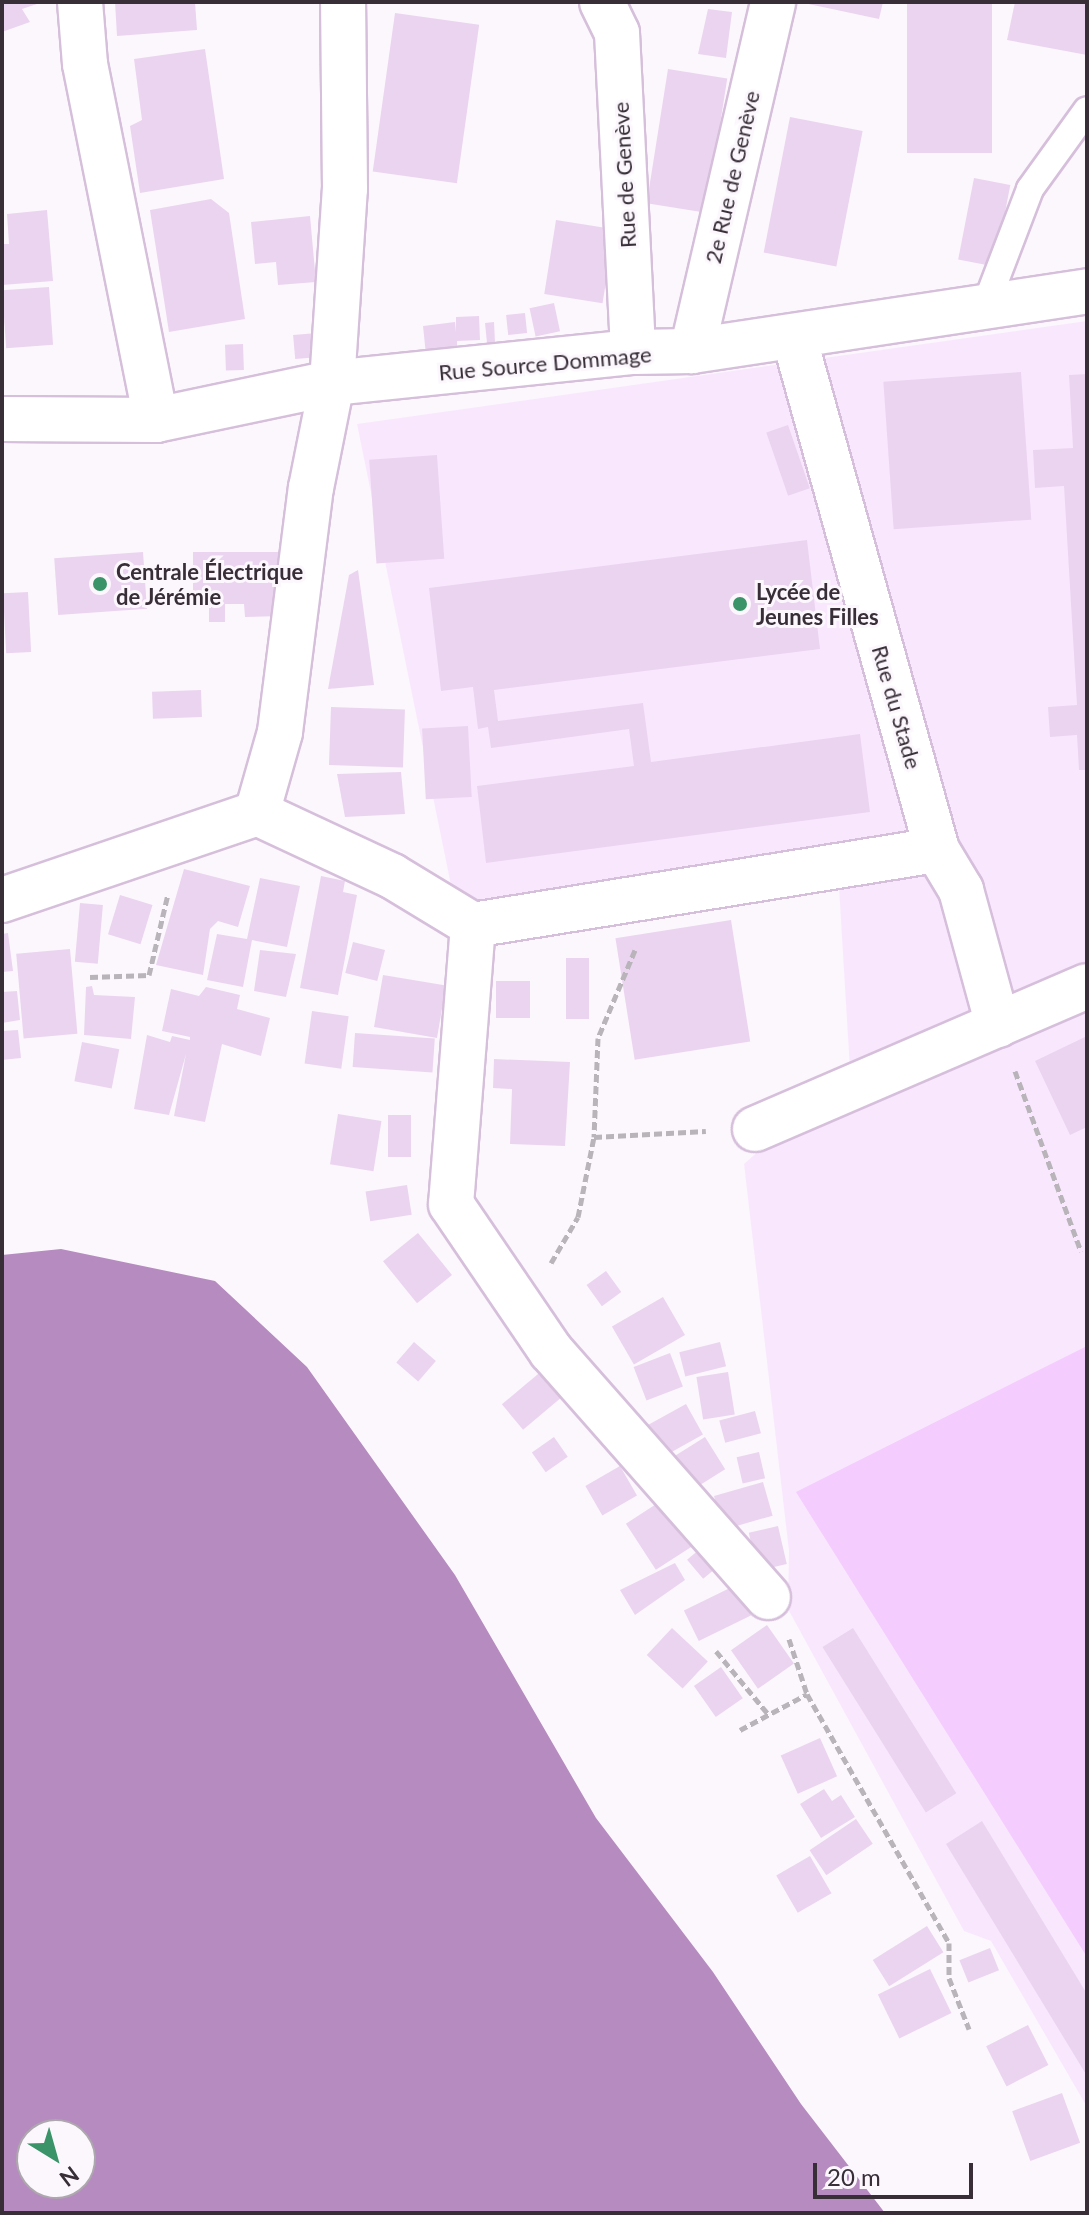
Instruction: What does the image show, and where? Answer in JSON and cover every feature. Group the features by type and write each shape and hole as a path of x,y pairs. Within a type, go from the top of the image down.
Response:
{"street":[{"path":"80,2 85,64 156,420"},
{"path":"257,813 280,732 311,488 332,383 345,189 343,2"},
{"name":"Rue de Genève","path":"602,2 617,33 633,352"},
{"name":"2e Rue de Genève","path":"692,351 773,2"},
{"name":"Rue Source Dommage","path":"2,419 156,420 332,383 633,352 692,351 1087,291"},
{"name":"Rue du Stade","path":"794,337 937,850 961,890 998,1025"},
{"path":"2,900 257,813 392,876 473,925 657,898 937,850"},
{"path":"473,925 451,1204 551,1351 768,1597"},
{"path":"755,1129 1087,986"}],"lane":[{"path":"985,307 1030,189 1087,110"}],"path":[{"path":"90,977 149,975 179,842"},
{"path":"524,1310 578,1217 594,1137 598,1038 657,898"},
{"path":"998,1025 1081,1251"},
{"path":"594,1137 755,1129"},
{"path":"768,1597 796,1652 807,1694 949,1943 949,1978 969,2029"},
{"path":"716,1651 769,1715"},
{"path":"740,1730 807,1694"}],"shaded area":[{"path":"1087,321 1087,2107 991,1941 964,1931 788,1609 789,1551 744,1164 850,1070 839,887 454,900 357,424"},
{"path":"61,1249 215,1281 307,1367 455,1575 596,1818 713,1972 801,2104 885,2213 2,2213 2,1255"},
{"path":"1087,1346 1087,1957 796,1492"}],"building":[{"path":"2,2 40,3 22,9 30,22 2,32"},
{"path":"115,2 195,2 197,30 117,36"},
{"path":"799,2 883,2 879,19"},
{"path":"907,2 992,2 992,153 907,153"},
{"path":"1015,2 1087,2 1087,55 1007,40"},
{"path":"708,9 732,12 726,58 698,54"},
{"path":"395,13 479,25 457,183 373,171"},
{"path":"205,49 224,179 140,193 130,126 142,120 134,59"},
{"path":"668,69 727,78 706,213 647,203"},
{"path":"790,117 863,131 836,267 764,252"},
{"path":"974,178 1010,185 994,267 958,259"},
{"path":"211,199 229,213 245,319 169,332 150,210"},
{"path":"47,210 53,281 2,285 2,244 9,244 7,214"},
{"path":"310,216 316,282 278,285 276,262 255,264 251,222"},
{"path":"556,220 614,229 603,303 544,294"},
{"path":"49,287 53,345 6,348 2,290"},
{"path":"554,303 560,331 536,337 530,308"},
{"path":"525,313 527,333 508,335 506,315"},
{"path":"479,316 480,340 457,341 457,351 426,355 423,326 455,322 456,332 456,317"},
{"path":"494,322 495,343 487,343 485,323"},
{"path":"317,333 319,357 295,359 293,335"},
{"path":"243,344 244,370 226,371 225,345"},
{"path":"1021,372 1031,520 894,529 883,382"},
{"path":"1087,374 1087,770 1079,770 1077,735 1050,737 1048,707 1077,705 1064,486 1035,488 1033,450 1073,448 1069,375"},
{"path":"788,425 810,488 788,496 766,432"},
{"path":"437,455 444,559 376,563 369,460"},
{"path":"807,540 820,649 494,690 498,721 643,703 651,762 860,734 870,812 486,863 477,786 634,766 629,729 491,748 488,727 478,729 473,687 441,691 429,588"},
{"name":"Centrale Électrique de Jérémie","path":"143,552 147,609 58,615 54,558"},
{"path":"193,552 281,552 281,616 245,617 244,604 225,604 225,622 209,622 209,604 193,605"},
{"path":"358,570 374,685 328,689 349,575"},
{"path":"28,592 31,652 6,653 3,593"},
{"path":"201,690 202,717 153,719 152,692"},
{"path":"331,707 405,710 403,768 329,765"},
{"path":"468,726 472,797 426,799 422,728"},
{"path":"401,772 405,814 345,817 337,774"},
{"path":"184,869 250,886 238,927 218,921 210,929 203,975 156,965"},
{"path":"321,876 345,881 343,892 357,895 338,995 300,988"},
{"path":"260,878 300,886 287,947 252,940 243,987 207,980 217,934 247,939"},
{"path":"120,895 153,905 141,944 108,934"},
{"path":"80,903 103,905 98,964 75,962"},
{"path":"731,920 750,1041 635,1060 615,938"},
{"path":"8,933 13,971 2,972 2,934"},
{"path":"353,942 385,950 377,981 345,973"},
{"path":"70,949 77,1034 24,1038 16,954"},
{"path":"260,950 296,954 286,997 254,991"},
{"path":"566,958 589,958 589,1019 566,1019"},
{"path":"383,975 455,987 451,1003 443,1003 437,1038 374,1027"},
{"path":"496,981 530,981 530,1018 496,1018"},
{"path":"92,986 94,995 135,997 131,1039 84,1035 86,987"},
{"path":"206,987 240,995 237,1009 270,1018 261,1056 222,1044 205,1122 174,1116 186,1054 169,1115 134,1109 147,1035 170,1042 172,1036 190,1040 190,1037 162,1031 171,989 199,996"},
{"path":"17,991 20,1020 2,1023 2,992"},
{"path":"312,1011 349,1016 341,1069 305,1063"},
{"path":"18,1030 21,1058 2,1060 2,1031"},
{"path":"355,1033 435,1039 432,1072 353,1067"},
{"path":"1087,1036 1087,1127 1070,1135 1035,1061"},
{"path":"82,1042 119,1049 112,1089 74,1081"},
{"path":"494,1059 570,1062 565,1146 510,1144 512,1089 493,1088"},
{"path":"338,1114 381,1121 373,1171 330,1164"},
{"path":"388,1115 411,1115 411,1157 388,1157"},
{"path":"407,1185 412,1215 370,1221 366,1192"},
{"path":"418,1233 452,1275 417,1303 383,1261"},
{"path":"606,1271 621,1292 602,1306 587,1285"},
{"path":"663,1297 685,1335 634,1365 612,1326"},
{"path":"414,1342 436,1361 418,1381 396,1362"},
{"path":"720,1342 726,1366 685,1376 679,1352"},
{"path":"670,1353 683,1387 646,1401 634,1367"},
{"path":"544,1369 565,1394 523,1430 502,1404"},
{"path":"728,1372 735,1414 703,1419 696,1377"},
{"path":"686,1404 703,1435 665,1455 648,1425"},
{"path":"755,1411 761,1433 725,1443 719,1421"},
{"path":"554,1437 568,1457 546,1472 532,1452"},
{"path":"705,1437 725,1469 691,1490 671,1458"},
{"path":"759,1452 765,1478 743,1483 737,1457"},
{"path":"620,1466 637,1495 602,1515 585,1486"},
{"path":"763,1482 773,1516 724,1530 714,1496"},
{"path":"667,1497 697,1543 656,1570 626,1524"},
{"path":"778,1526 787,1564 758,1571 749,1533"},
{"path":"707,1543 723,1562 703,1579 687,1560"},
{"path":"675,1563 685,1580 635,1615 620,1590"},
{"path":"736,1585 751,1616 699,1641 684,1610"},
{"path":"767,1625 794,1664 758,1689 731,1650"},
{"path":"672,1628 708,1661 683,1688 647,1655"},
{"path":"853,1628 956,1793 926,1812 822,1647"},
{"path":"721,1667 743,1698 716,1717 694,1686"},
{"path":"820,1738 837,1776 798,1794 781,1755"},
{"path":"824,1789 832,1801 841,1795 855,1817 821,1838 800,1804"},
{"path":"856,1819 873,1844 826,1875 810,1850"},
{"path":"982,1821 1087,1994 1087,2076 946,1844"},
{"path":"810,1856 832,1893 798,1913 776,1876"},
{"path":"927,1926 943,1952 889,1986 873,1960"},
{"path":"990,1948 999,1970 968,1983 959,1960"},
{"path":"930,1969 951,2013 899,2038 878,1994"},
{"path":"1028,2025 1048,2065 1007,2086 986,2046"},
{"path":"1062,2093 1080,2143 1030,2161 1012,2111"}],"place":[{"name":"Centrale Électrique de Jérémie","path":"100,584"},
{"name":"Lycée de Jeunes Filles","path":"740,604"}]}
